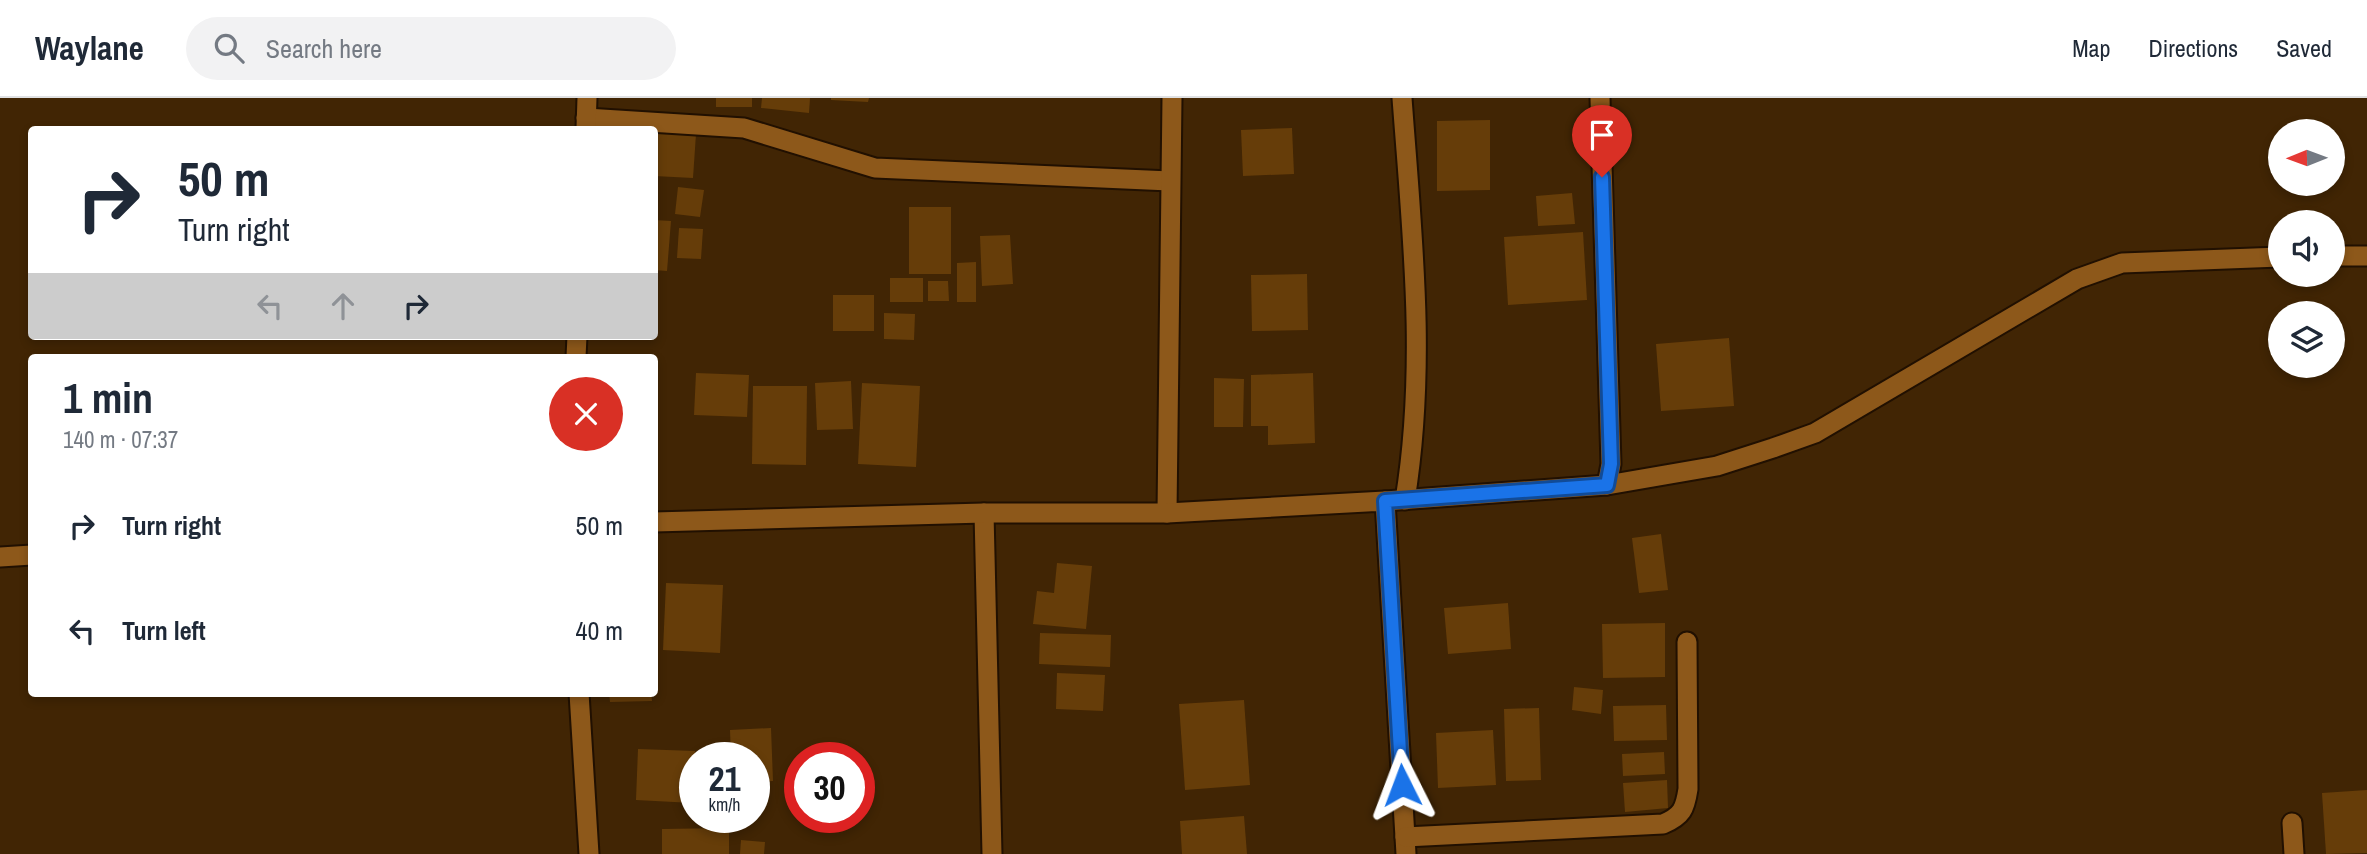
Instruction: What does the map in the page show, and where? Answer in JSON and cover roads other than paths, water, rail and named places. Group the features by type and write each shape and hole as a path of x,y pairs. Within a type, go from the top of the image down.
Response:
{"street":[{"path":"1167,513 1172,98"},
{"path":"1402,98 1418,320 1414,443 1405,500"},
{"path":"1600,98 1611,464 1607,485"},
{"path":"586,115 744,128 874,168 1170,181"},
{"path":"2345,256 2367,256"},
{"path":"658,522 984,513 1167,513 1405,500 1607,485 1717,466 1815,433 2077,278 2122,262 2268,257"},
{"path":"1385,501 1406,846 1663,824 1677,818 1685,807 1688,789 1687,642"},
{"path":"984,513 992,854"},
{"path":"0,557 28,555"},
{"path":"579,697 589,854"},
{"path":"2292,823 2294,854"}]}
